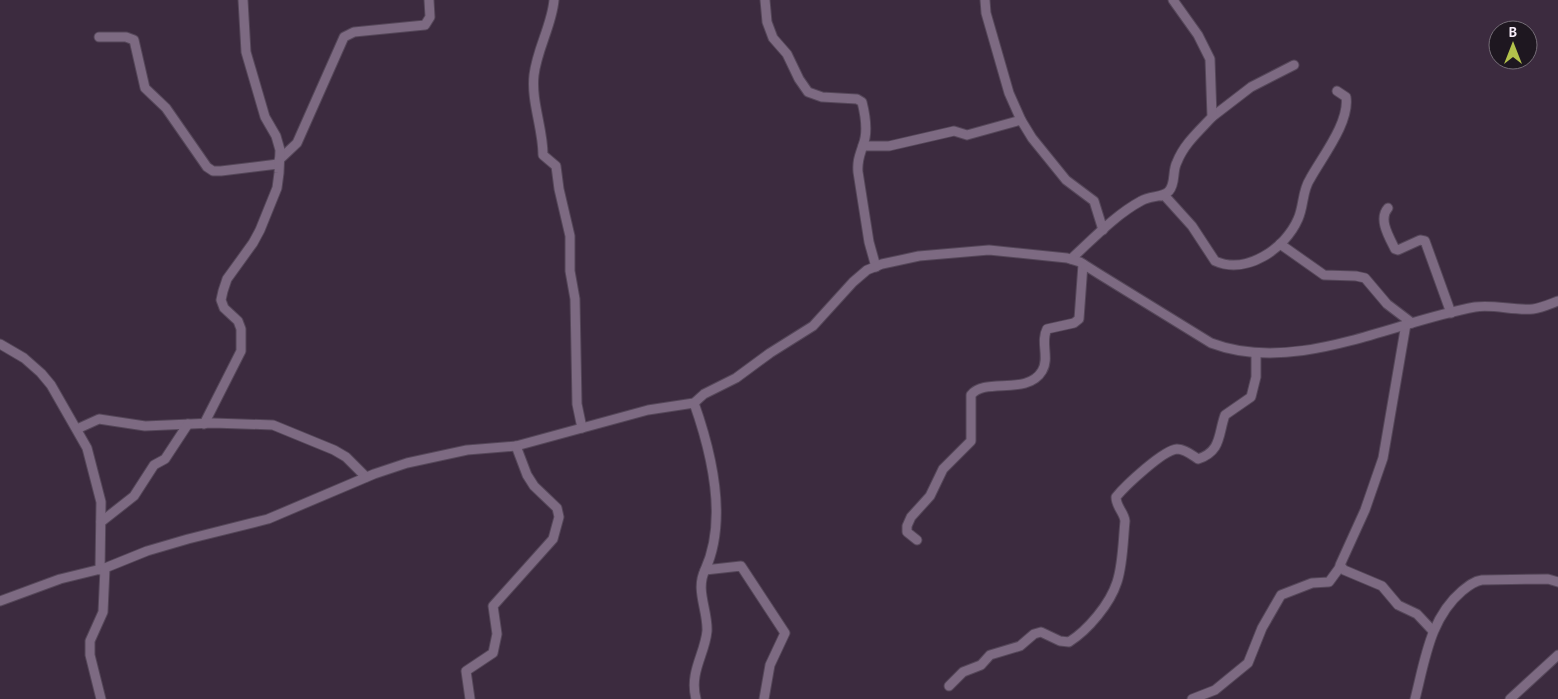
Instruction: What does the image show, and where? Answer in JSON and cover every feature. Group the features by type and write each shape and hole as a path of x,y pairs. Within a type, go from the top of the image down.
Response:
{"street":[{"path":"204,424 241,351 241,329 238,321 224,308 221,300 222,291 226,279 253,243 260,230 277,188 280,150 276,136 265,117 246,52 243,0"},
{"path":"99,37 126,37 134,40 145,88 166,108 207,167 213,171 222,171 279,162 297,143 344,37 354,32 425,25 430,17 429,0"},
{"path":"554,0 553,14 534,73 534,94 543,155 556,166 559,189 570,236 570,271 575,299 577,404 582,428"},
{"path":"765,0 768,22 773,38 787,54 798,79 808,92 822,97 858,99 862,102 865,126 863,146 857,161 869,242 876,267"},
{"path":"985,0 986,13 1009,93 1021,120 1032,138 1066,180 1091,198 1103,230"},
{"path":"1173,2 1198,35 1210,59 1212,117"},
{"path":"1161,196 1168,193 1171,187 1175,165 1183,150 1212,117 1251,87 1294,65"},
{"path":"1071,259 1103,230 1141,200 1151,195 1164,195 1192,226 1204,247 1218,263 1231,266 1246,265 1280,244 1297,221 1307,183 1331,146 1347,110 1346,97 1337,91"},
{"path":"863,146 889,146 954,131 967,134 1021,120"},
{"path":"1388,208 1384,221 1395,249 1398,250 1420,240 1425,241 1451,313"},
{"path":"1280,244 1324,275 1365,278 1387,304 1409,323"},
{"path":"0,601 60,579 103,569 147,551 188,538 268,519 366,477 407,463 467,450 516,446 656,408 694,403 704,394 736,378 770,353 813,326 853,282 867,270 882,264 919,256 989,250 1071,259 1083,264 1211,343 1228,350 1256,353 1306,351 1409,323 1486,306 1532,309 1558,301"},
{"path":"917,540 908,532 908,522 930,496 944,467 971,441 971,395 978,390 1028,383 1038,376 1045,364 1044,344 1047,329 1074,323 1079,319 1083,264"},
{"path":"1192,699 1221,686 1248,663 1262,628 1281,595 1312,583 1329,582 1340,568 1340,560 1365,510 1383,458 1409,323"},
{"path":"0,344 24,358 51,385 76,429 92,465 101,502 103,612 90,642 90,655 101,699"},
{"path":"949,686 963,672 981,665 990,655 1020,646 1034,634 1041,632 1060,641 1069,642 1082,632 1105,605 1118,579 1125,521 1117,504 1116,497 1166,453 1177,449 1183,450 1198,459 1208,454 1220,442 1225,415 1252,397 1256,377 1256,353"},
{"path":"694,403 708,446 714,483 713,542 701,585 707,630 697,661 696,699"},
{"path":"76,429 99,419 121,424 145,426 204,424 278,427 334,450 346,457 366,477"},
{"path":"101,522 134,496 154,465 164,459 188,424"},
{"path":"470,699 466,670 493,653 497,638 493,606 553,539 559,517 557,508 534,486 527,475 516,446"},
{"path":"705,570 741,566 784,629 785,636 770,665 764,699"},
{"path":"1340,568 1382,586 1398,604 1417,614 1433,630"},
{"path":"1415,699 1433,630 1451,600 1477,581 1548,579 1558,582"},
{"path":"1510,699 1558,655"}]}
